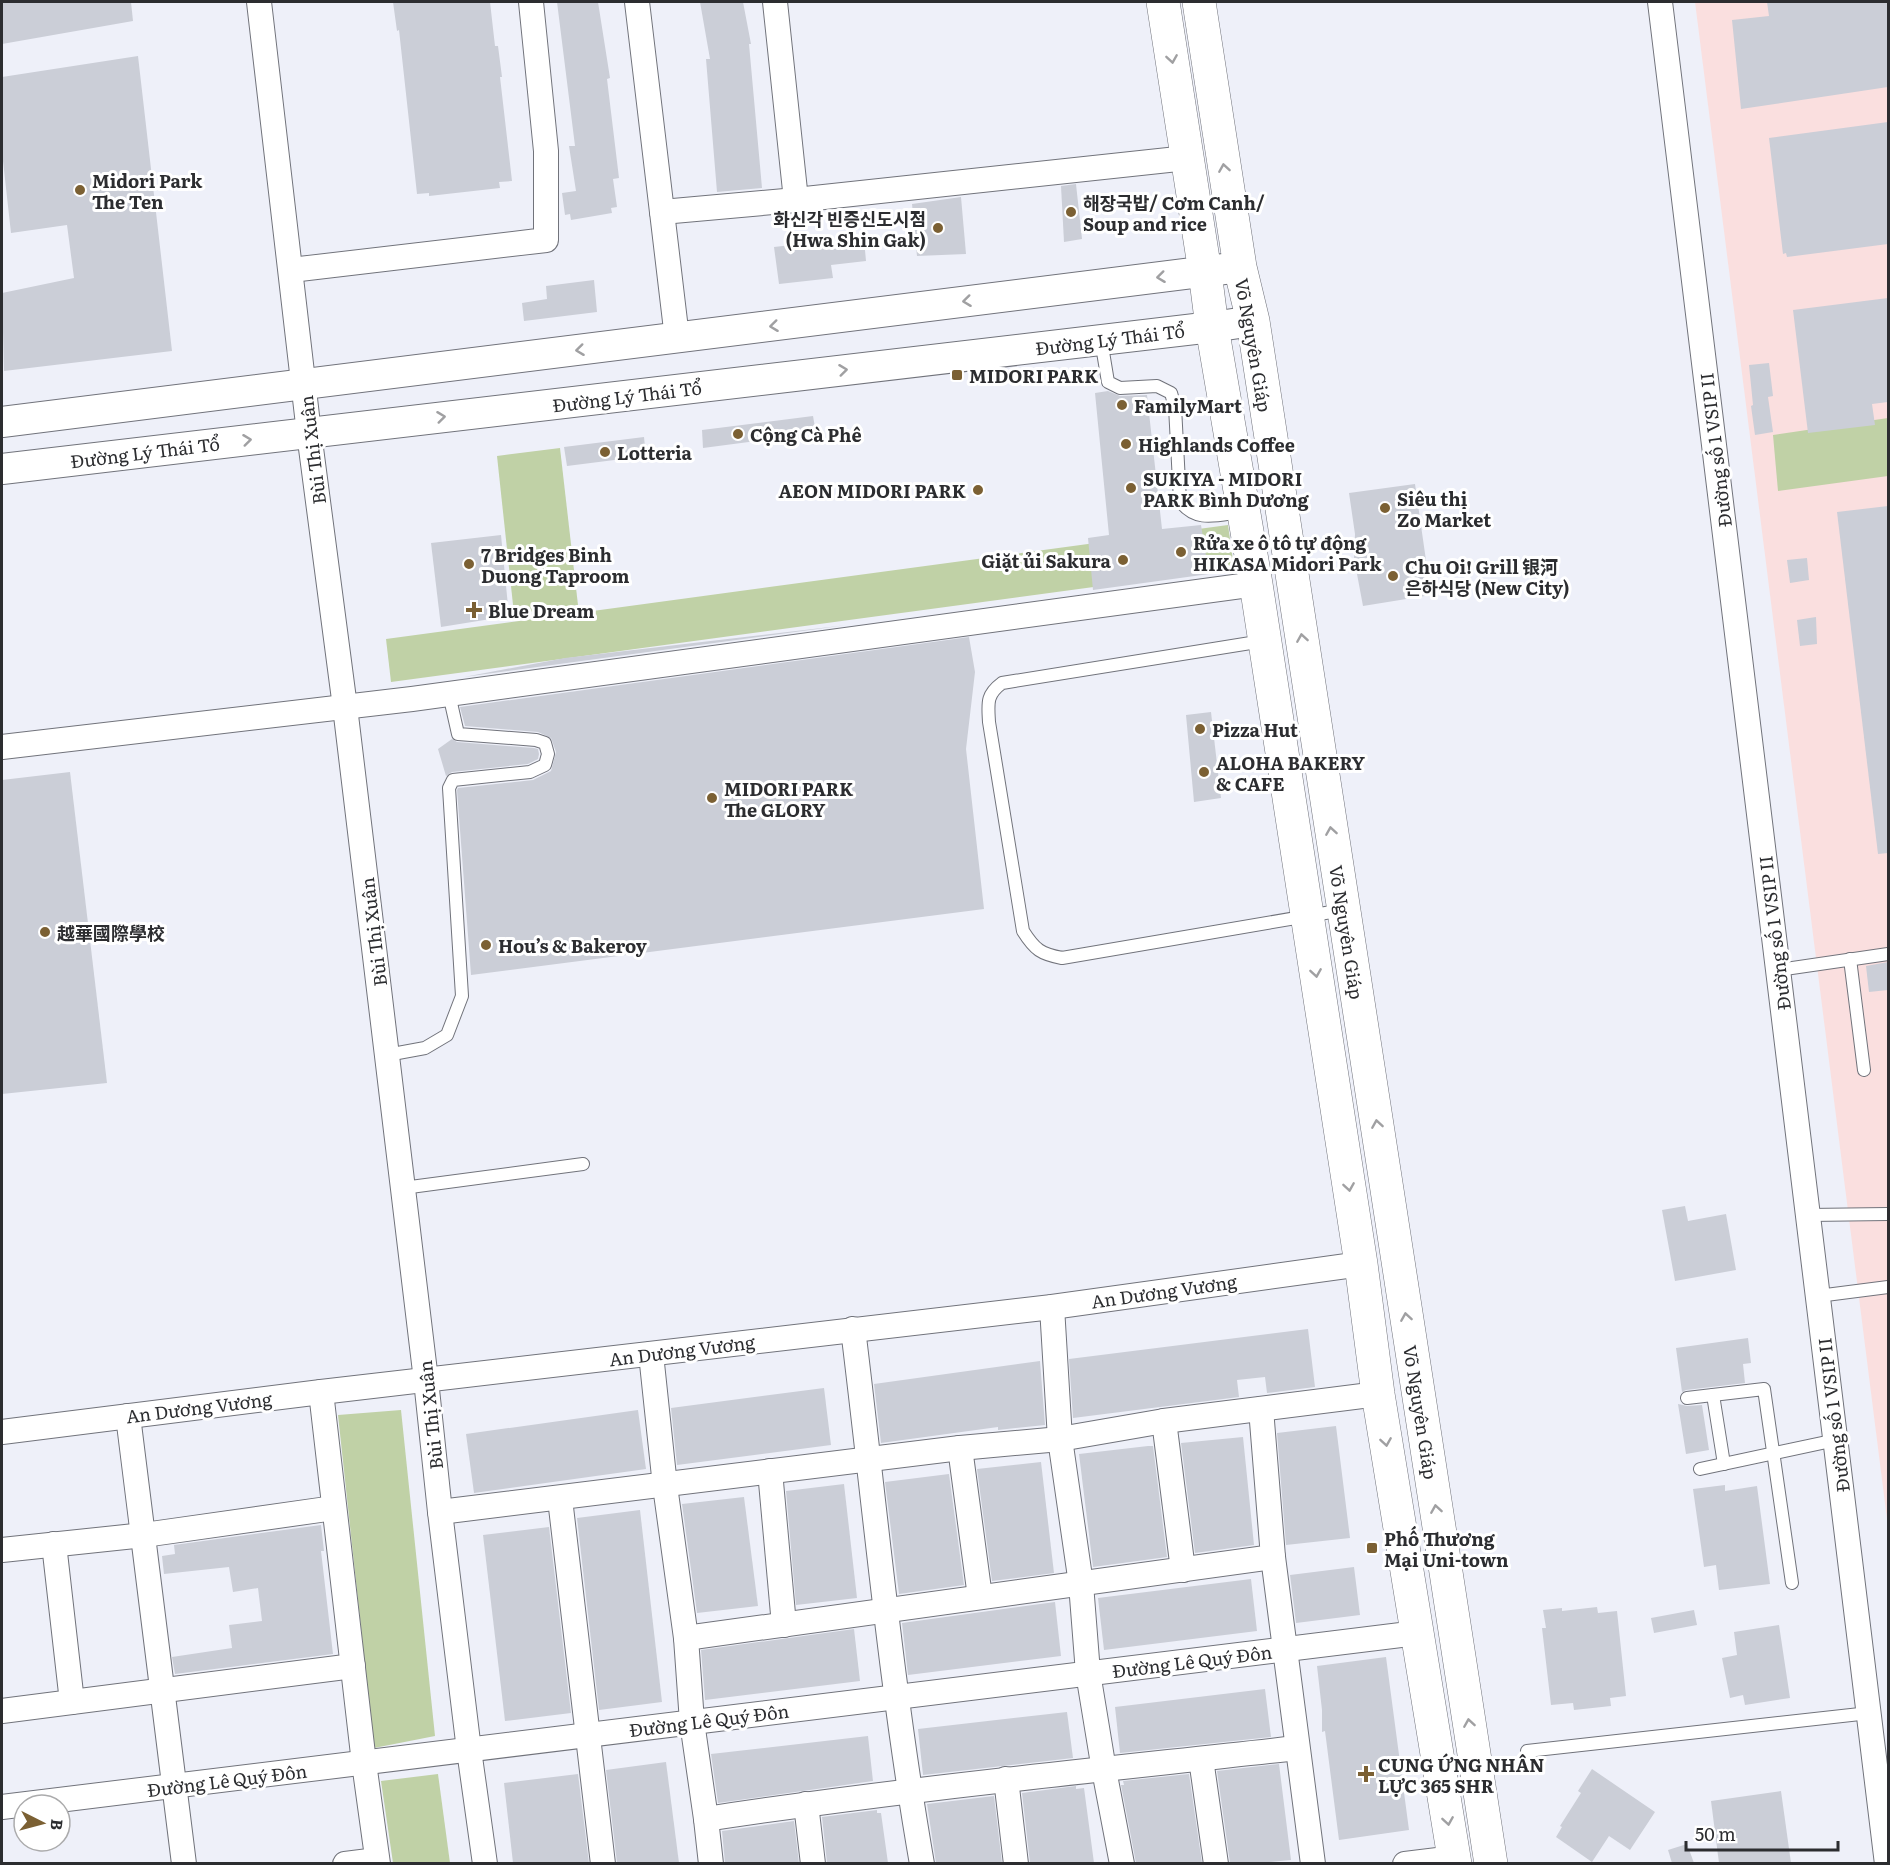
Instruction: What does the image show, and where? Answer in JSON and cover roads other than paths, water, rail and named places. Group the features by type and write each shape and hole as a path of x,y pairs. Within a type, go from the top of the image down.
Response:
{"main road":[{"name":"Võ Nguyên Giáp","path":"1163,2 1212,327 1256,584 1361,1264 1378,1394 1454,1861"},
{"name":"Võ Nguyên Giáp","path":"1199,2 1240,267 1253,321 1491,1863"}],"street":[{"name":"Bùi Thị Xuân","path":"259,2 309,433 404,1188 440,1512 485,1863"},
{"path":"291,270 546,240 546,151 531,2"},
{"path":"637,2 677,338"},
{"path":"775,2 796,200"},
{"name":"Đường số 1 VSIP II","path":"1660,2 1887,1863"},
{"path":"662,212 1188,158"},
{"path":"2,422 1240,267"},
{"name":"Đường Lý Thái Tổ","path":"2,469 1253,321"},
{"path":"2,747 448,694 1256,584"},
{"name":"An Dương Vương","path":"2,1432 321,1392 1052,1307 1361,1264"},
{"path":"1052,1307 1060,1439 1081,1584 1088,1673 1122,1863"},
{"path":"853,1329 909,1791 922,1863"},
{"path":"651,1353 665,1486 686,1638 692,1722 711,1863"},
{"path":"321,1392 364,1763 378,1862 345,1863"},
{"path":"440,1512 960,1448 1060,1439 1164,1421 1378,1394"},
{"path":"1261,1409 1273,1557 1313,1863"},
{"path":"128,1416 184,1863"},
{"path":"1164,1421 1183,1569"},
{"path":"960,1448 980,1597"},
{"path":"770,1471 784,1625"},
{"path":"560,1499 603,1863"},
{"path":"2,1550 144,1535 334,1508"},
{"path":"54,1544 72,1702"},
{"path":"686,1638 1273,1557"},
{"name":"Đường Lê Quý Đôn","path":"2,1808 1417,1633"},
{"path":"2,1711 353,1666"},
{"path":"706,1819 1006,1779 1297,1748"},
{"path":"1201,1758 1216,1863"},
{"path":"1006,1779 1016,1863"},
{"path":"806,1804 813,1863"},
{"path":"1405,1863 1454,1861"}],"lane":[{"path":"1101,340 1108,382 1120,388 1158,386 1171,393 1175,407 1180,501 1187,511 1198,516 1243,512"},
{"path":"1264,641 1002,684 992,691 988,703 989,722 1023,932 1033,947 1047,955 1062,958 1344,909"},
{"path":"387,1055 425,1048 447,1035 462,996 449,788 453,780 530,772 545,765 548,753 545,743 536,740 458,734 448,694"},
{"path":"1778,970 1888,954"},
{"path":"1850,959 1864,1070"},
{"path":"404,1188 583,1164"},
{"path":"1808,1215 1888,1214"},
{"path":"1818,1296 1888,1287"},
{"path":"1687,1398 1764,1389 1792,1582"},
{"path":"1713,1395 1724,1464"},
{"path":"1700,1469 1836,1440"},
{"path":"1527,1751 1869,1713"}],"place":[{"name":"Midori Park The Ten","path":"80,190"},
{"name":"해장국밥/ Cơm Canh/ Soup and rice","path":"1071,212"},
{"name":"화신각 빈증신도시점 (Hwa Shin Gak)","path":"938,228"},
{"name":"MIDORI PARK","path":"957,375"},
{"name":"FamilyMart","path":"1122,405"},
{"name":"Cộng Cà Phê","path":"738,434"},
{"name":"Highlands Coffee","path":"1126,444"},
{"name":"Lotteria","path":"605,452"},
{"name":"SUKIYA - MIDORI PARK Bình Dương","path":"1131,488"},
{"name":"AEON MIDORI PARK","path":"978,490"},
{"name":"Siêu thị Zo Market","path":"1385,508"},
{"name":"Rửa xe ô tô tự động HIKASA Midori Park","path":"1181,552"},
{"name":"Giặt ủi Sakura","path":"1123,560"},
{"name":"7 Bridges Binh Duong Taproom","path":"469,564"},
{"name":"Chu Oi! Grill 银河 은하식당 (New City)","path":"1393,576"},
{"name":"Blue Dream","path":"474,610"},
{"name":"Pizza Hut","path":"1200,729"},
{"name":"ALOHA BAKERY & CAFE","path":"1204,772"},
{"name":"MIDORI PARK The GLORY","path":"712,798"},
{"name":"越華國際學校","path":"45,932"},
{"name":"Hou’s & Bakeroy","path":"486,945"},
{"name":"Phố Thương Mại Uni-town","path":"1372,1548"},
{"name":"CUNG ỨNG NHÂN LỰC 365 SHR","path":"1366,1774"}]}
